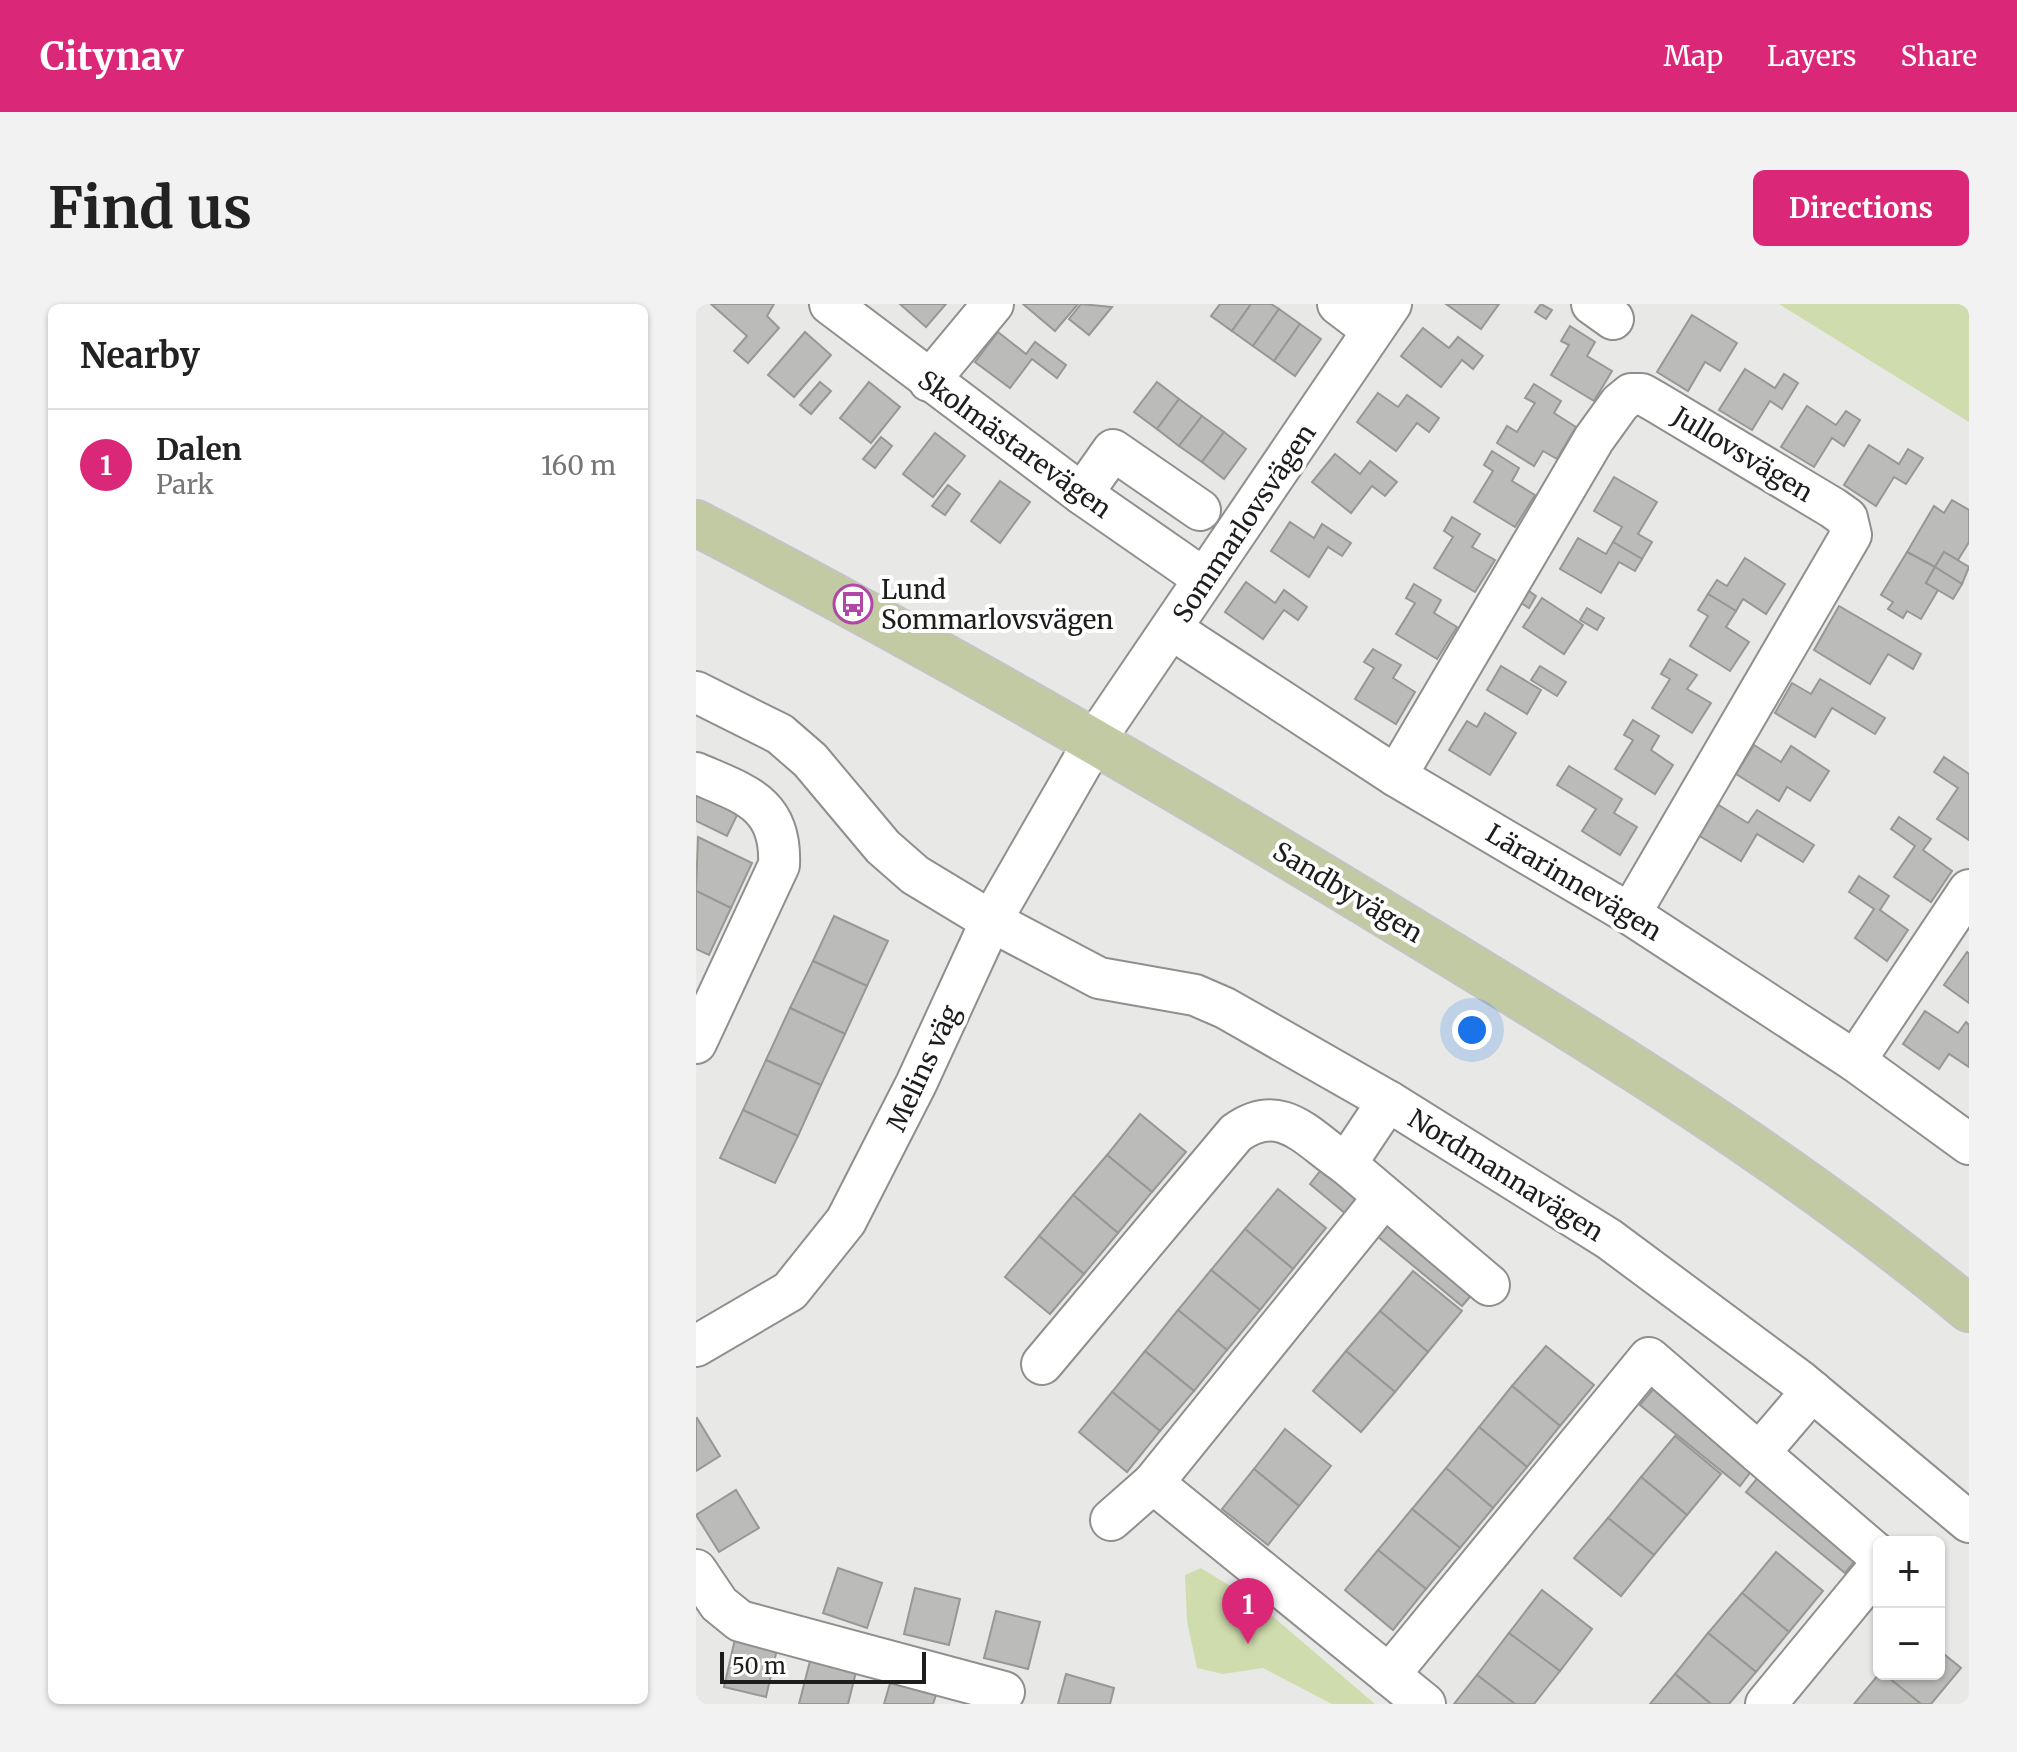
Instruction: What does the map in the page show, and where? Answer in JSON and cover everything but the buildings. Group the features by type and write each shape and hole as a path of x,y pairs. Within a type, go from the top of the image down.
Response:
{"main road":[{"name":"Sandbyvägen","path":"696,523 853,604 1095,740 1532,1003 1723,1123 1922,1269 1969,1309"}],"street":[{"name":"Skolmästarevägen","path":"830,304 1082,494 1203,578"},
{"path":"929,381 993,304"},
{"path":"1338,304 1381,317"},
{"name":"Sommarlovsvägen","path":"1095,740 1173,630 1203,578 1381,317"},
{"name":"Jullovsvägen","path":"1396,776 1594,439 1631,394 1642,394 1656,402 1833,508 1847,518 1852,528 1848,545 1630,914"},
{"path":"1082,494 1113,450 1200,510"},
{"name":"Lärarinnevägen","path":"1173,630 1396,776 1630,914 1855,1061 1969,1144"},
{"name":"Nordmannavägen","path":"696,692 780,734 810,760 883,847 915,875 991,921 1099,978 1195,995 1225,1008 1388,1101 1609,1239 1812,1391 1969,1522"},
{"name":"Melins väg","path":"696,1346 790,1291 846,1221 916,1084 991,921 1095,740"},
{"path":"696,773 752,797 767,811 780,849 779,865 696,1043"},
{"path":"1855,1061 1969,890"},
{"path":"1346,1164 1388,1101"},
{"path":"1042,1364 1236,1133 1258,1120 1282,1120 1346,1164 1489,1285"},
{"path":"1111,1520 1153,1483 1384,1197"},
{"path":"1389,1675 1649,1358 1873,1551"},
{"path":"1759,1453 1812,1391"},
{"path":"1153,1483 1425,1704"},
{"path":"696,1570 719,1604 740,1621 1004,1692"},
{"path":"1766,1704 1873,1574"}],"green space":[{"path":"1779,304 1969,304 1969,422"},
{"path":"1201,1568 1256,1602 1375,1704 1332,1704 1263,1668 1223,1674 1197,1668 1187,1621 1185,1575"}],"place":[{"name":"Lund Sommarlovsvägen","path":"853,604"},
{"name":"Dalen","path":"1248,1644"}]}
